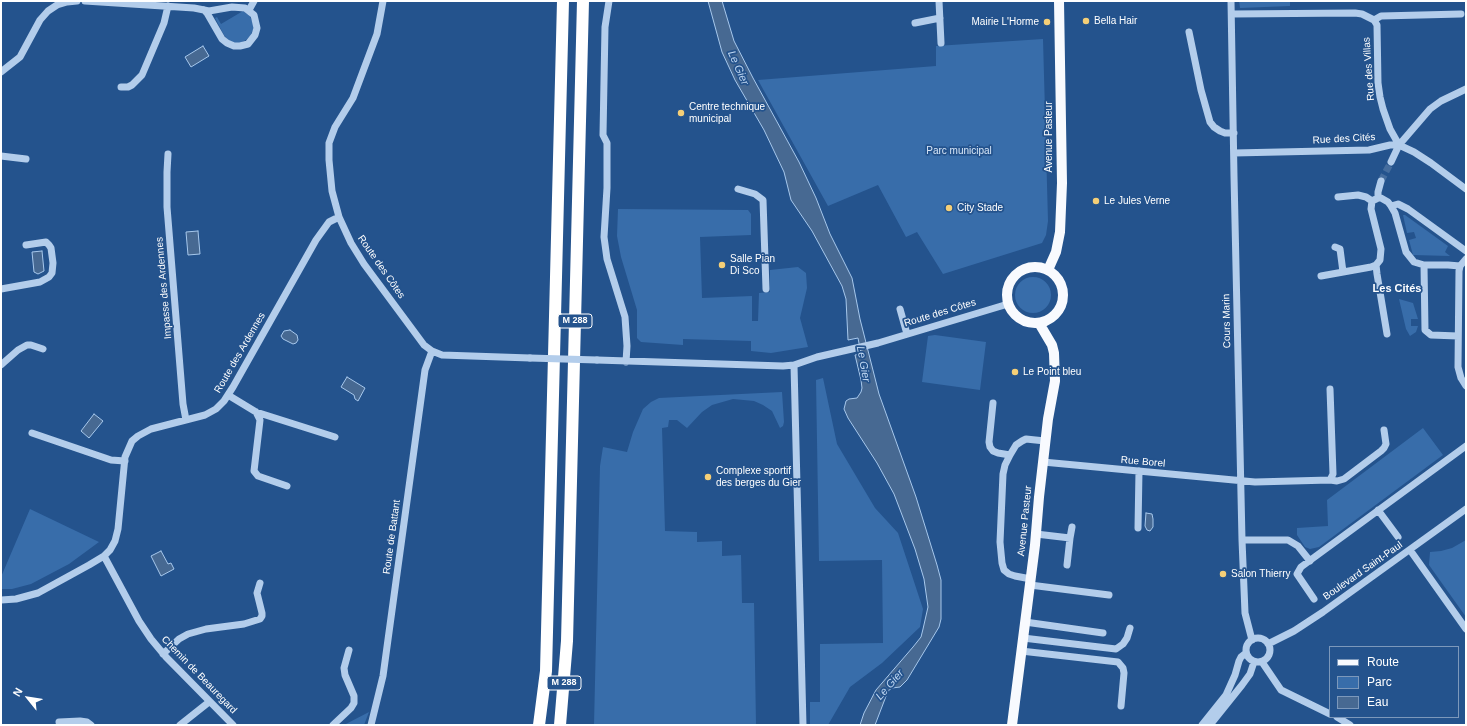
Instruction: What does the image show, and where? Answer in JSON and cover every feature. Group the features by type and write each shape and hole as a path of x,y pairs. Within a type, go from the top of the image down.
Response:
{"highway":[{"name":"M 288","path":"539,725 546,671 563,1"},
{"name":"M 288","path":"560,725 567,633 583,1"}],"main road":[{"name":"Avenue Pasteur","path":"1048,270 1056,252 1060,232 1062,175 1060,1"},
{"path":"1040,268 1048,270 1056,276 1060,284 1062,301 1059,309 1047,320 1039,323 1022,320 1015,315 1008,304 1007,291 1010,282 1023,270 1040,268"},
{"name":"Avenue Pasteur","path":"1012,725 1036,534 1045,441 1055,381 1055,360 1052,345 1039,323"}],"street":[{"path":"1,72 20,57 40,20 48,11 57,5 77,1"},
{"path":"85,1 194,8 212,11 238,6 249,10 254,15 258,28 252,41 248,44 234,46 222,39 204,10"},
{"path":"249,10 254,1"},
{"name":"Route des Côtes","path":"383,1 377,34 367,62 353,98 335,128 329,143 332,191 339,218 351,243 364,264 424,345 432,351 442,355 783,366 794,365 841,351 878,343 1008,304"},
{"path":"609,1 605,34 603,135 607,143 607,188 604,237 607,259 625,317 627,346 626,362"},
{"path":"939,1 941,43"},
{"name":"Cours Marin","path":"1231,1 1242,480 1242,540 1245,613 1252,640"},
{"path":"121,87 128,87 132,85 142,75 164,23 168,6"},
{"path":"1232,14 1355,13 1362,14 1374,20 1381,16 1461,14"},
{"path":"915,22 940,18"},
{"name":"Rue des Villas","path":"1374,20 1377,25 1378,83 1382,109 1390,129 1399,145"},
{"path":"1189,32 1201,90 1210,122 1225,134 1234,133"},
{"path":"1391,162 1399,145 1430,110 1441,101 1466,89"},
{"name":"Rue des Cités","path":"1234,153 1369,150 1390,145 1399,145"},
{"path":"1399,145 1425,159 1466,189"},
{"name":"Impasse des Ardennes","path":"168,154 166,178 167,207 183,404 186,420"},
{"path":"1,156 26,159"},
{"path":"1321,276 1365,269 1376,265 1380,260 1381,249 1372,213 1381,181"},
{"path":"738,188 755,194 763,200 766,289"},
{"path":"1338,197 1358,195 1375,200 1384,199 1395,213 1406,252 1414,262 1424,265 1448,264 1460,266"},
{"path":"1391,206 1398,204 1408,209 1466,252"},
{"name":"Route des Ardennes","path":"1,600 16,599 38,593 104,556 110,550 115,541 118,529 125,461 128,448 132,441 151,429 205,415 216,409 228,395 316,240 329,222 339,218"},
{"path":"1,289 40,282 49,277 52,273 53,263 51,248 49,245 46,242 26,245"},
{"path":"1335,247 1340,249 1343,272"},
{"path":"1466,259 1460,266 1459,276 1462,323 1458,336 1458,373 1466,386"},
{"path":"1376,265 1387,334"},
{"path":"1424,265 1425,330 1431,336 1458,336"},
{"path":"900,309 906,334"},
{"path":"1,365 18,350 27,345 43,349"},
{"name":"Route de Battant","path":"371,725 383,676 425,370 432,351"},
{"path":"794,365 803,725"},
{"path":"1330,389 1333,474 1330,480"},
{"path":"228,395 256,412 335,437"},
{"path":"993,404 989,442 990,447 993,451 998,453 1010,455"},
{"path":"256,412 260,420 254,471 258,476 287,486"},
{"name":"Rue Borel","path":"1043,462 1259,482 1337,481 1344,479 1382,451 1386,444 1384,430"},
{"path":"32,433 111,460 125,461"},
{"path":"1045,441 1022,441 1016,446 1005,465 1003,474 1000,542 1004,570 1009,574 1030,582 1108,595"},
{"path":"1314,599 1297,574 1301,567 1466,446"},
{"path":"1138,528 1139,471"},
{"name":"Boulevard Saint-Paul","path":"1268,644 1323,612 1466,508"},
{"path":"1378,510 1398,537"},
{"path":"1067,565 1072,526"},
{"path":"1036,534 1070,538"},
{"path":"1242,540 1288,540 1298,546 1310,561"},
{"path":"1410,550 1466,629"},
{"name":"Chemin de Beauregard","path":"104,556 151,639 163,654 233,725"},
{"path":"163,654 179,639 188,634 206,629 244,624 260,619 262,613 257,593 260,583"},
{"path":"1025,622 1103,632"},
{"path":"1023,638 1116,649 1123,644 1127,638 1130,628"},
{"path":"1202,725 1226,695 1235,675 1239,661 1246,653 1247,646 1252,640 1260,638 1264,639 1268,644 1270,653 1266,660 1262,662 1254,662 1246,653"},
{"path":"333,725 351,708 354,702 354,696 345,675 344,668 349,650"},
{"path":"1021,651 1118,662 1123,668 1124,673 1121,706"},
{"path":"1210,725 1250,674 1254,662"},
{"path":"1262,662 1281,690 1329,714"},
{"path":"180,725 209,702"},
{"path":"1338,718 1350,725"},
{"path":"59,722 80,721 87,722 91,725"}],"green space":[{"path":"1239,1 1290,1 1290,6 1240,8"},
{"path":"243,11 250,16 254,26 253,30 246,40 240,43 234,43 228,40 224,35 215,18 217,17 221,24"},
{"name":"Parc municipal","path":"1043,39 1048,221 1046,235 1042,243 943,274 917,232 906,237 878,185 828,206 758,80 936,66 936,46"},
{"path":"618,209 748,210 751,214 751,235 700,237 702,298 752,296 752,321 758,321 759,293 770,292 770,270 798,267 806,273 807,288 800,318 808,347 771,353 751,351 751,341 683,339 683,345 641,342 637,338 637,310 621,257 617,236"},
{"path":"1403,215 1448,246 1445,252 1450,256 1413,255 1409,240 1416,238 1414,232 1407,233"},
{"path":"1037,277 1046,282 1050,288 1050,302 1046,308 1037,313 1029,313 1020,308 1016,302 1015,291 1020,282 1026,278"},
{"path":"1399,299 1413,303 1418,319 1411,319 1411,326 1418,326 1416,332 1410,336 1406,329"},
{"path":"935,335 986,342 980,390 922,382 928,336"},
{"path":"823,378 837,444 875,508 898,533 923,609 920,627 882,663 850,687 828,725 810,725 810,702 820,702 820,644 883,643 882,560 819,561 816,380"},
{"path":"782,392 784,422 783,426 780,428 772,411 763,405 754,401 733,399 712,405 702,412 687,428 677,420 669,420 668,427 662,428 665,531 697,532 697,542 722,541 722,556 741,555 742,603 754,603 756,725 594,725 600,466 603,447 627,452 633,432 643,409 651,402 659,398"},
{"path":"1423,428 1443,455 1319,547 1310,549 1305,547 1297,535 1297,528 1328,526 1327,500"},
{"path":"30,509 99,542 69,564 31,584 12,589 1,589 1,577"},
{"path":"1466,540 1466,617 1429,565 1430,552 1452,548"},
{"path":"369,712 364,725 344,725"}],"water":[{"name":"Le Gier","path":"708,1 722,1 734,41 799,162 816,198 830,234 852,278 860,319 879,394 916,497 941,580 941,619 939,627 907,680 900,687 892,688 888,691 875,725 860,725 864,713 876,690 921,637 928,607 924,579 915,549 894,494 844,409 846,401 857,398 862,388 855,355 861,354 858,338 848,340 846,299 842,286 812,231 791,200 784,172 764,130 735,80 722,52"},
{"path":"203,46 209,56 191,67 185,57"},
{"path":"198,231 200,254 188,255 186,232"},
{"path":"42,251 44,271 38,274 34,272 32,252"},
{"path":"290,330 297,335 298,340 293,344 283,339 281,336 284,331"},
{"path":"347,377 365,388 358,401 355,399 354,395 341,387"},
{"path":"94,414 103,421 89,438 81,431"},
{"path":"1146,513 1152,514 1153,527 1150,531 1147,530 1145,526"},
{"path":"161,551 168,564 171,563 174,569 161,576 151,556"}],"tunnel":[{"path":"1381,181 1391,162"}],"place":[{"name":"Bella Hair","path":"1086,21"},
{"name":"Mairie L'Horme","path":"1047,22"},
{"name":"Centre technique municipal","path":"681,113"},
{"name":"Le Jules Verne","path":"1096,201"},
{"name":"City Stade","path":"949,208"},
{"name":"Salle Pian Di Sco","path":"722,265"},
{"name":"Le Point bleu","path":"1015,372"},
{"name":"Complexe sportif des berges du Gier","path":"708,477"},
{"name":"Salon Thierry","path":"1223,574"}],"district":[{"name":"Les Cités","path":"1397,289"}]}
